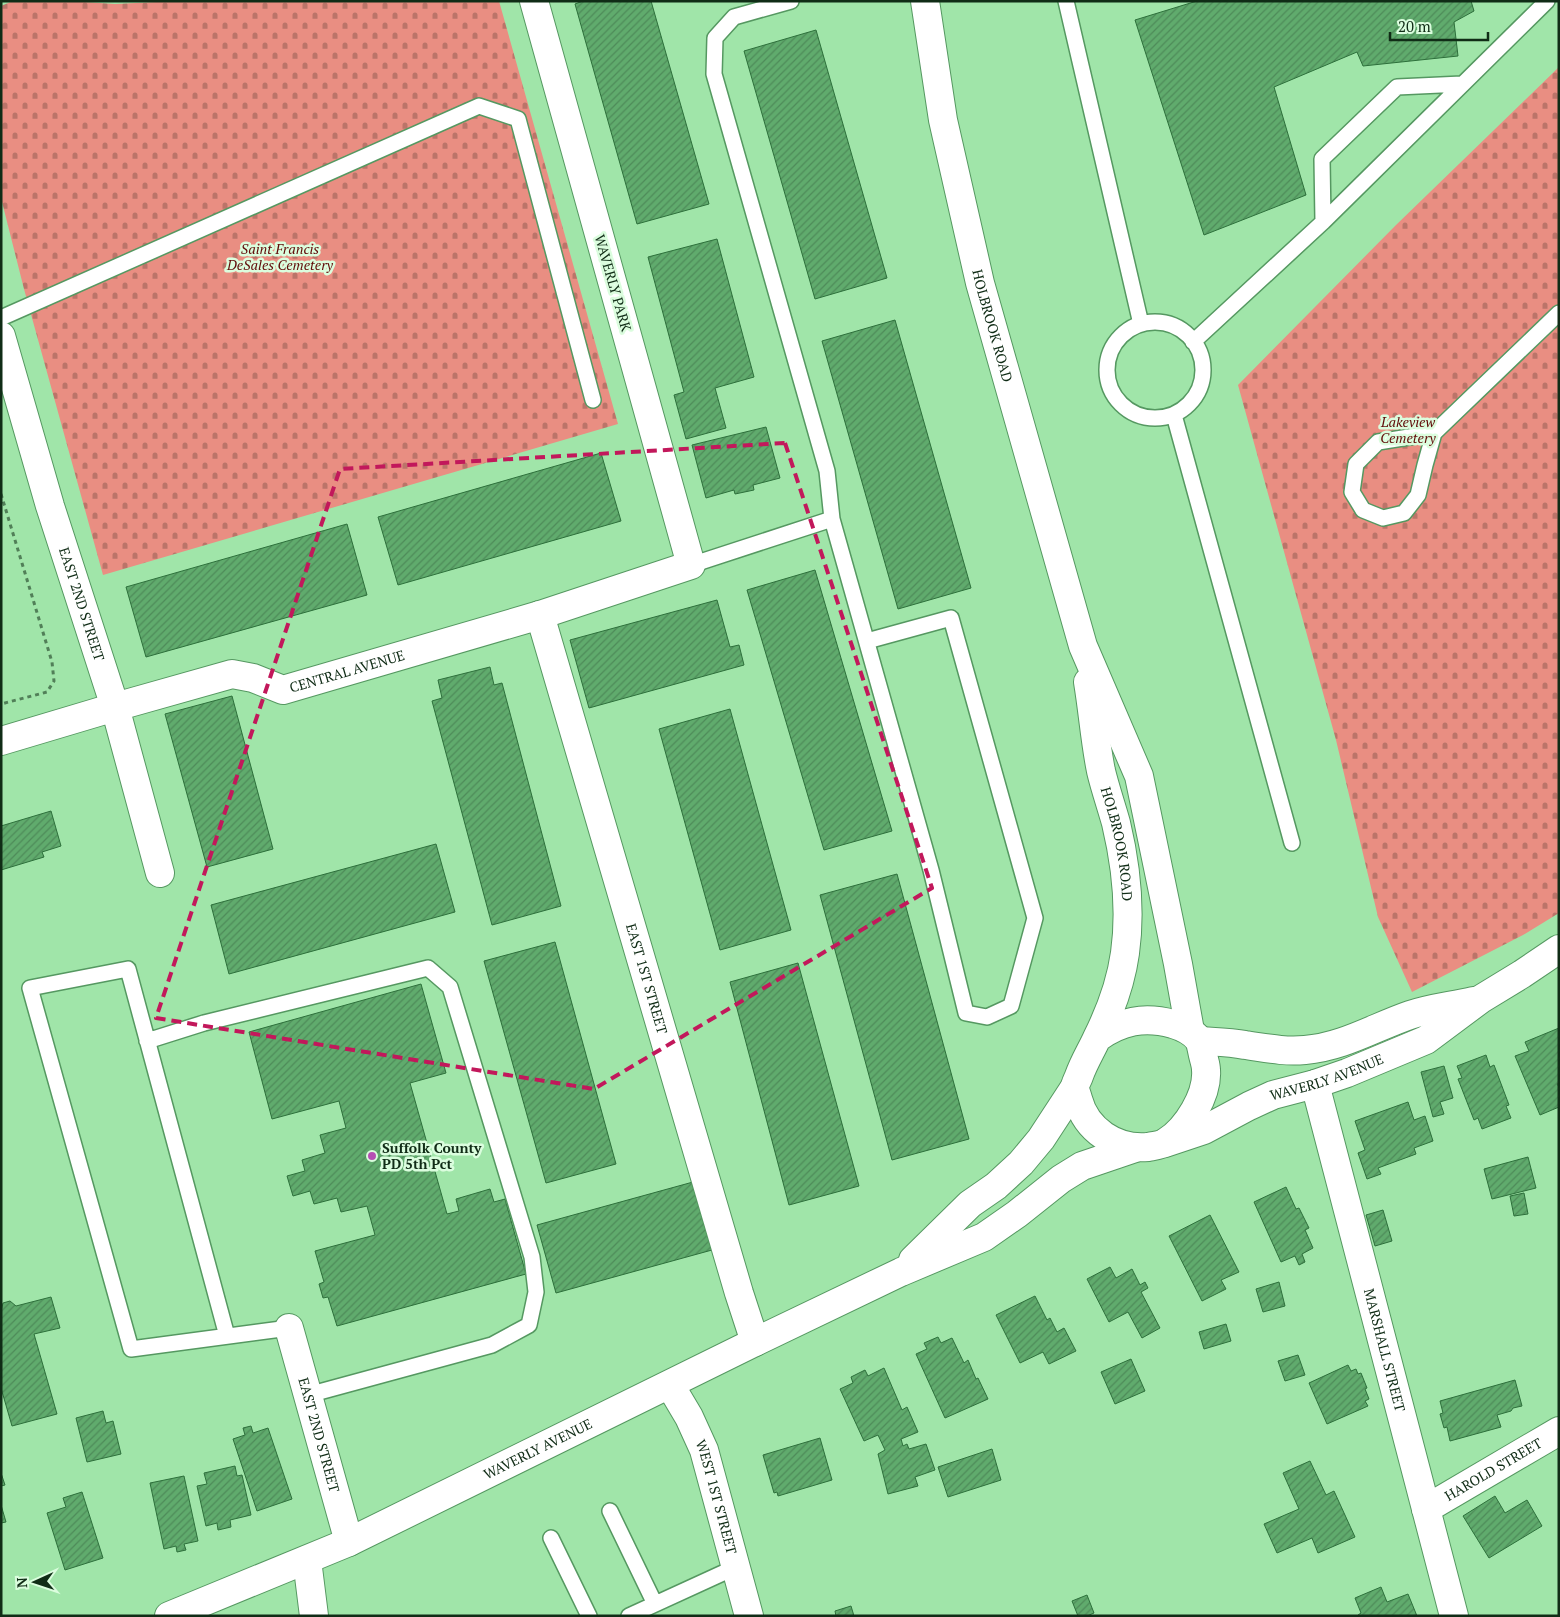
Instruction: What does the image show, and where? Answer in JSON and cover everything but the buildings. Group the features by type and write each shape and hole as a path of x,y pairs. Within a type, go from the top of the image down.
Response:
{"street":[{"name":"WAVERLY PARK","path":"534,1 691,565"},
{"name":"HOLBROOK ROAD","path":"926,1 943,120 980,283 1083,646 1139,776 1195,1036"},
{"name":"EAST 2ND STREET","path":"1,336 50,506 115,707 160,873"},
{"name":"CENTRAL AVENUE","path":"1,741 232,674 252,678 283,690 540,615 691,565"},
{"name":"EAST 1ST STREET","path":"540,615 755,1342"},
{"name":"HOLBROOK ROAD","path":"1083,646 1101,771 1116,824 1127,893 1125,955 1116,990 1097,1038"},
{"name":"WAVERLY AVENUE","path":"1165,1143 1204,1130 1273,1095 1347,1073 1426,1040 1482,999 1559,949"},
{"name":"WAVERLY AVENUE","path":"1195,1036 1284,1050 1306,1050 1349,1040 1411,1014 1482,999"},
{"path":"1145,1020 1162,1021 1195,1036 1206,1071 1205,1086 1200,1101 1191,1116 1165,1143 1135,1148 1115,1142 1089,1122 1080,1107 1075,1087 1084,1061 1097,1038 1110,1029 1126,1023 1145,1020"},
{"name":"MARSHALL STREET","path":"1315,1084 1454,1616"},
{"name":"WAVERLY AVENUE","path":"901,1272 970,1204 996,1186 1021,1163 1041,1139 1075,1087"},
{"name":"WAVERLY AVENUE","path":"169,1616 349,1542 755,1342 901,1272 984,1237 1061,1179 1082,1166 1135,1148"},
{"name":"EAST 2ND STREET","path":"289,1328 349,1542"},
{"name":"WEST 1ST STREET","path":"670,1385 689,1417 704,1450 749,1616"},
{"name":"HAROLD STREET","path":"1426,1509 1559,1431"},
{"path":"307,1560 314,1616"}],"lane":[{"path":"790,1 734,17 715,38 714,74 826,471 832,519 931,870 966,1013 987,1017 1011,1006 1035,918 951,618 867,641"},
{"path":"1066,1 1141,324"},
{"path":"1193,342 1323,222 1547,1"},
{"path":"1323,222 1322,159 1397,88 1462,84"},
{"path":"1,318 479,106 518,119 593,400"},
{"path":"1434,433 1378,442 1356,464 1352,492 1363,510 1383,518 1404,513 1418,495 1434,433 1559,313"},
{"path":"1163,322 1178,327 1193,342 1198,349 1202,364 1202,381 1195,396 1174,415 1154,418 1138,415 1124,407 1114,394 1108,379 1108,363 1112,348 1121,336 1133,327 1141,324 1163,322"},
{"path":"1174,415 1292,843"},
{"path":"691,565 832,519"},
{"path":"148,1041 204,1023 428,968 450,988 532,1258 536,1292 528,1325 492,1345 308,1395"},
{"path":"227,1336 128,969 30,988 131,1349 289,1328"},
{"path":"610,1511 655,1604"},
{"path":"551,1538 589,1616"},
{"path":"630,1616 736,1566"}],"path":[{"path":"1,494 52,662 54,681 46,692 1,704"}],"highlighted area":[{"path":"785,443 932,888 594,1089 156,1018 340,469"}],"green space":[{"name":"Saint Francis DeSales Cemetery","path":"13,1 69,1 115,4 177,1 499,1 618,424 103,575 24,289 1,198 1,6"},
{"name":"Lakeview Cemetery","path":"1559,67 1559,913 1523,935 1412,992 1378,917 1336,740 1238,385 1396,225"}],"place":[{"name":"Suffolk County PD 5th Pct","path":"372,1156"}]}
